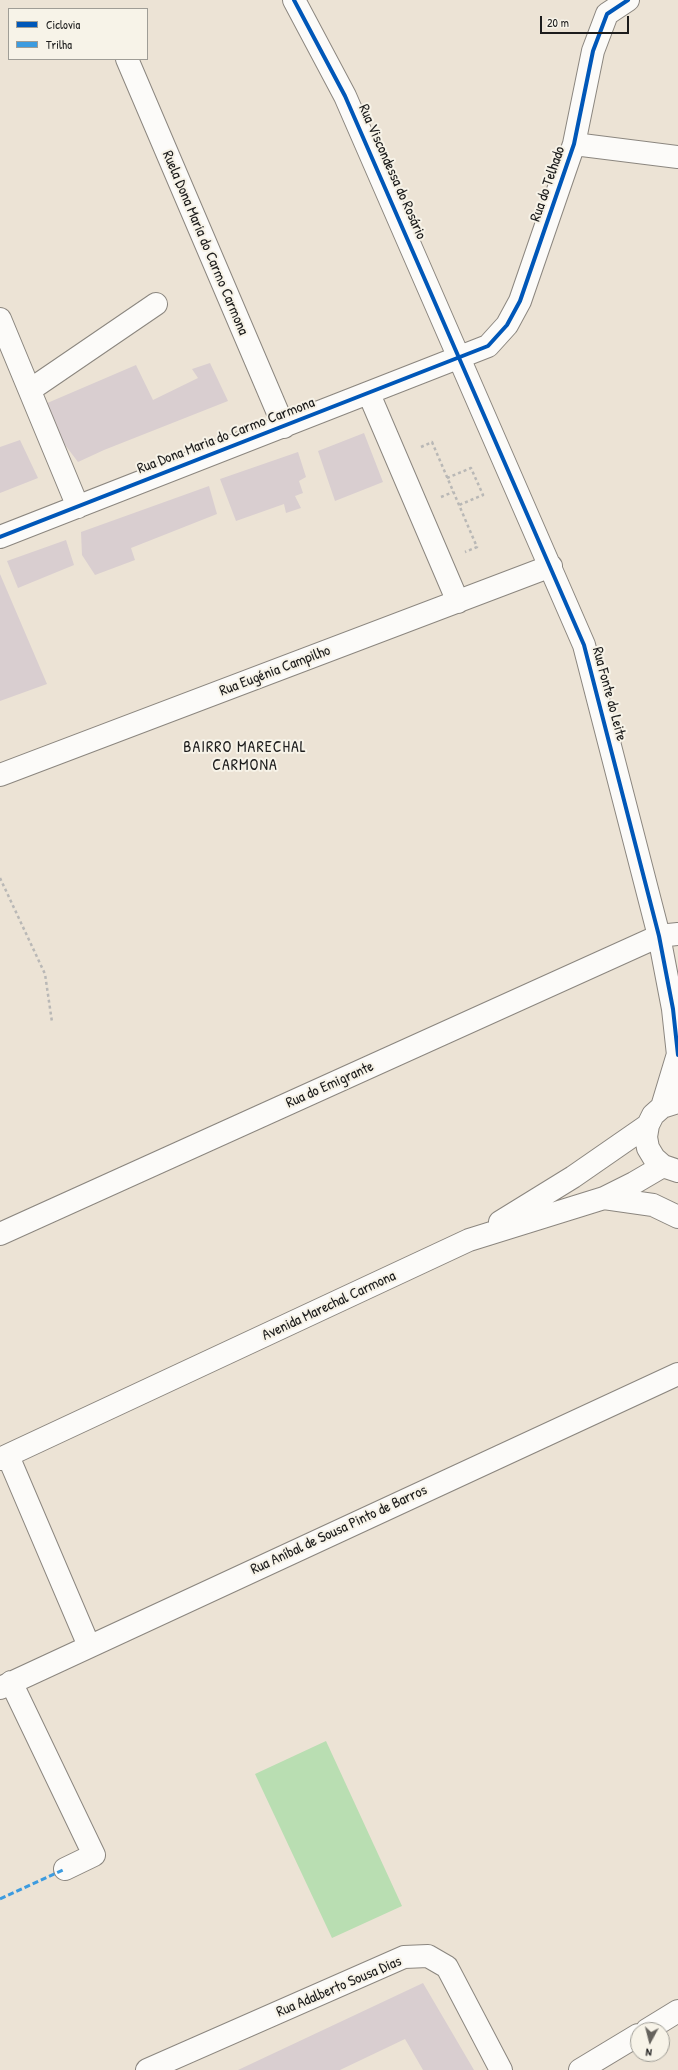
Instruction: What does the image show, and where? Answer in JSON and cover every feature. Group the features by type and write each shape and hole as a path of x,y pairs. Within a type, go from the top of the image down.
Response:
{"street":[{"name":"Rua Viscondessa do Rosário","path":"294,0 346,96 460,358"},
{"name":"Rua do Telhado","path":"460,358 488,346 507,325 520,301 574,144 593,51 607,14 628,0"},
{"name":"Ruela Dona Maria do Carmo Carmona","path":"126,60 284,426"},
{"path":"574,144 678,157"},
{"path":"30,390 156,304"},
{"path":"0,319 78,507"},
{"name":"Rua Dona Maria do Carmo Carmona","path":"0,537 460,358"},
{"name":"Rua Fonte do Leite","path":"460,358 551,566 584,646 669,935 673,1009 678,1055"},
{"path":"369,394 458,602"},
{"name":"Rua Eugénia Campilho","path":"0,775 551,566"},
{"name":"Rua do Emigrante","path":"0,1234 669,935"},
{"path":"673,1173 654,1158 648,1148 646,1137 648,1125 653,1115 670,1104 678,1055"},
{"path":"470,1240 555,1189 648,1125"},
{"name":"Avenida Marechal Carmona","path":"4,1457 470,1240 604,1198 634,1183 673,1173"},
{"path":"604,1198 653,1205 678,1217"},
{"name":"Rua Aníbal de Sousa Pinto de Barros","path":"6,1685 678,1374"},
{"path":"4,1457 89,1646"},
{"path":"6,1685 94,1855 65,1869"},
{"name":"Rua Adalberto Sousa Dias","path":"147,2070 404,1958 428,1956 447,1967 501,2070"},
{"path":"660,2022 678,2011"},
{"path":"580,2070 630,2040"}],"path":[{"path":"396,457 432,442 477,547 441,562"},
{"path":"447,478 471,468 480,488 483,495 459,505"},
{"path":"0,878 45,974 52,1022"}],"green space":[{"path":"326,1741 402,1906 332,1938 255,1774"}],"building":[{"path":"210,363 228,401 104,450 78,462 56,433 45,404 136,365 153,400 198,378 192,369"},
{"path":"364,433 383,482 335,501 318,451"},
{"path":"20,440 38,478 0,493 0,447"},
{"path":"298,452 306,477 299,481 303,493 295,496 301,508 286,513 284,504 236,521 220,479"},
{"path":"209,486 217,514 131,548 135,560 95,575 82,555 81,532"},
{"path":"66,540 74,565 18,588 7,561"},
{"path":"0,574 47,684 0,701"},
{"path":"423,1983 474,2070 423,2070 405,2039 340,2070 238,2070"}],"marked path":[{"path":"0,1899 65,1869"}],"cycle path":[{"path":"294,0 345,96 584,645 659,936 673,1009 678,1055"},
{"path":"0,537 488,346 507,325 520,301 574,144 593,51 607,14 628,0"}],"district":[{"name":"BAIRRO MARECHAL CARMONA","path":"245,757"}]}
